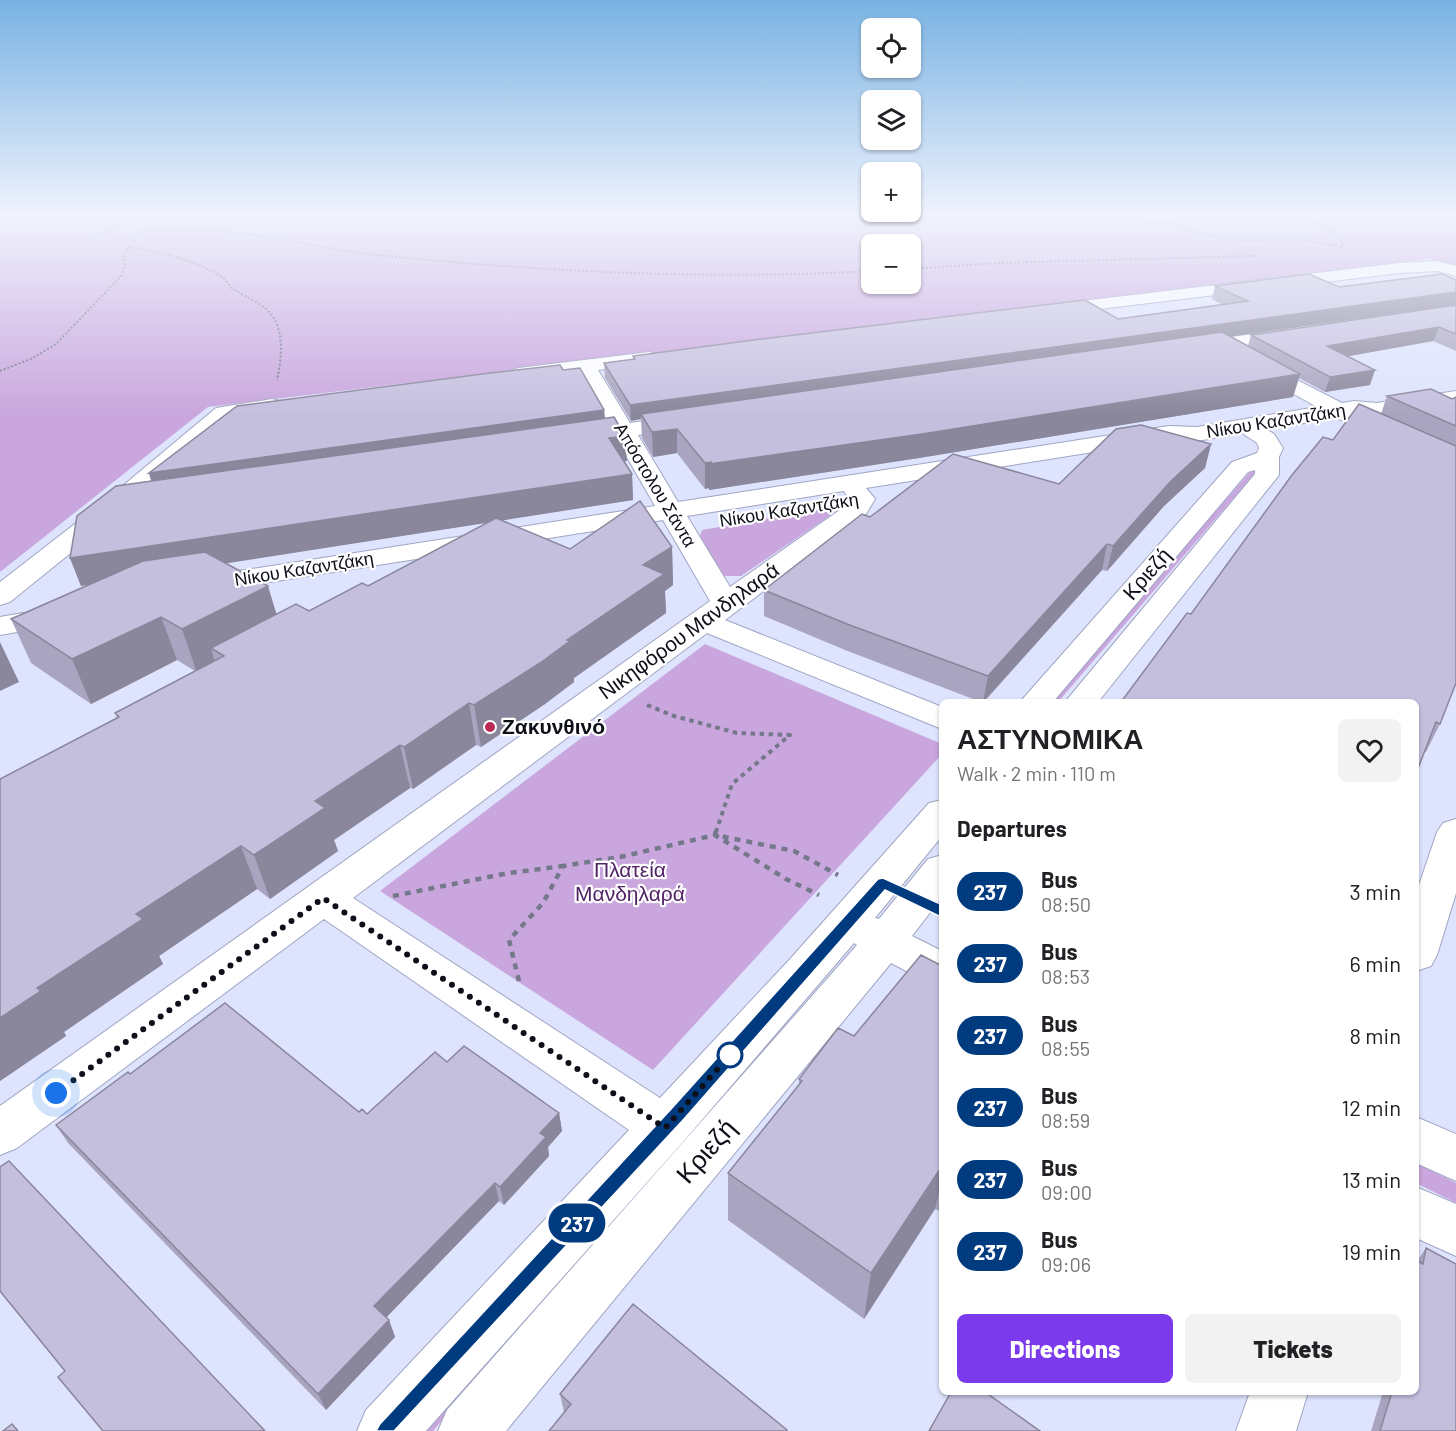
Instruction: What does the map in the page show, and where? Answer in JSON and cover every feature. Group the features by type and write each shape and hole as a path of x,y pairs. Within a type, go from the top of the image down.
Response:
{"street":[{"path":"1027,313 1282,283"},
{"path":"1173,352 1314,331"},
{"path":"1220,345 1347,410 1378,429"},
{"path":"504,376 667,356"},
{"name":"Απόστολου Σάντα","path":"585,366 675,519 714,613"},
{"name":"Νίκου Καζαντζάκη","path":"1347,410 1364,401 1456,386"},
{"name":"Νίκου Καζαντζάκη","path":"189,596 381,573 675,519 856,490 1185,444 1197,434 1347,410 1377,410 1456,397"},
{"path":"0,596 116,504 224,413 295,403"},
{"path":"563,440 704,419"},
{"path":"1247,427 1266,440 1271,448 1267,457"},
{"name":"Κριεζή","path":"1039,699 1240,467 1267,457 1267,475 1083,699"},
{"name":"Νικηφόρου Μανδηλαρά","path":"0,1133 857,509 856,490"},
{"path":"116,504 151,499"},
{"path":"714,613 939,718"},
{"path":"11,624 79,614"},
{"name":"Κριεζή","path":"468,1431 887,900 939,817"},
{"path":"1419,946 1456,832"},
{"path":"323,898 665,1128"},
{"path":"887,900 939,966"},
{"name":"Κριεζή","path":"387,1431 665,1128 887,900"},
{"path":"1419,1140 1456,1158"},
{"path":"1419,1212 1456,1231"},
{"path":"1266,1431 1278,1395"}],"path":[{"path":"0,371 33,358 56,344 115,283"},
{"path":"227,283 232,289 269,311 276,321 280,334 280,365 271,406"},
{"path":"637,700 674,716 737,733 790,735 732,784 715,835"},
{"path":"715,835 786,879 887,900"},
{"path":"385,899 411,891 498,875 620,857 715,835 794,851 887,900"},
{"path":"514,988 519,981 509,940 543,903 564,866"}],"green space":[{"path":"0,283 861,283 861,294 921,294 921,283 1234,283 208,407 0,572"},
{"path":"1257,464 1262,465 1061,699 1052,699"},
{"path":"823,509 831,515 741,576 723,576 700,536 702,530"},
{"name":"Πλατεία Μανδηλαρά","path":"705,644 939,743 939,757 653,1070 380,891"},
{"path":"1419,1164 1456,1183 1456,1203 1419,1184"},
{"path":"646,1182 433,1431 421,1431"}],"building":[{"path":"1240,283 1329,283 1339,287 1372,283 1456,283 1456,292 630,405 604,363 635,359 633,356 746,341 1085,300 1118,319 1248,301 1215,286"},
{"path":"1456,305 1456,334 1439,327 1327,346 1375,370 1330,377 1251,335"},
{"path":"1222,332 1300,374 922,434 709,464 712,462 705,463 677,429 652,432 641,414"},
{"path":"560,365 563,370 580,368 604,410 149,473 237,406"},
{"path":"1431,389 1452,399 1456,397 1456,426 1387,396"},
{"path":"1359,404 1456,446 1456,683 1440,724 1436,722 1419,766 1419,699 1123,699 1187,613 1191,614 1292,475 1323,437 1333,440"},
{"path":"614,417 625,436 609,438 632,474 70,558 77,516 116,486"},
{"path":"1141,425 1211,444 1170,482 1113,546 1107,544 988,676 847,624 764,590 862,514 870,517 953,454 1059,484 1116,429"},
{"path":"640,501 672,547 643,565 664,574 567,640 570,641 540,663 474,705 469,703 404,747 400,745 315,801 325,808 254,855 241,846 136,914 143,919 37,988 41,991 0,1018 0,779 119,717 115,713 224,656 211,648 296,604 309,611 362,583 368,586 496,518 570,549"},
{"path":"205,552 268,586 182,629 161,617 72,659 11,619 143,561"},
{"path":"921,955 939,964 939,1171 871,1273 728,1173 802,1081 799,1079 838,1028 854,1036"},
{"path":"225,1003 359,1112 362,1109 367,1114 435,1052 447,1062 464,1046 559,1113 540,1133 546,1137 500,1187 495,1183 374,1306 389,1320 318,1394 56,1125 128,1072 130,1074"},
{"path":"9,1161 265,1431 103,1431 58,1377 65,1371 0,1291 0,1167"},
{"path":"1426,1248 1456,1264 1456,1431 1380,1431 1391,1395 1419,1395 1419,1262 1423,1264"},
{"path":"633,1304 787,1430 549,1431 571,1404 560,1394"},
{"path":"949,1395 989,1395 1040,1431 929,1431"},
{"path":"12,1424 18,1431 3,1431"}],"bus line":[{"name":"237","path":"387,1431 455,1354 678,1114 883,883 939,910"}],"place":[{"name":"Ζακυνθινό","path":"490,727"}],"route":[{"path":"56,1093 323,898 665,1128 732,1053 730,1055"}]}
